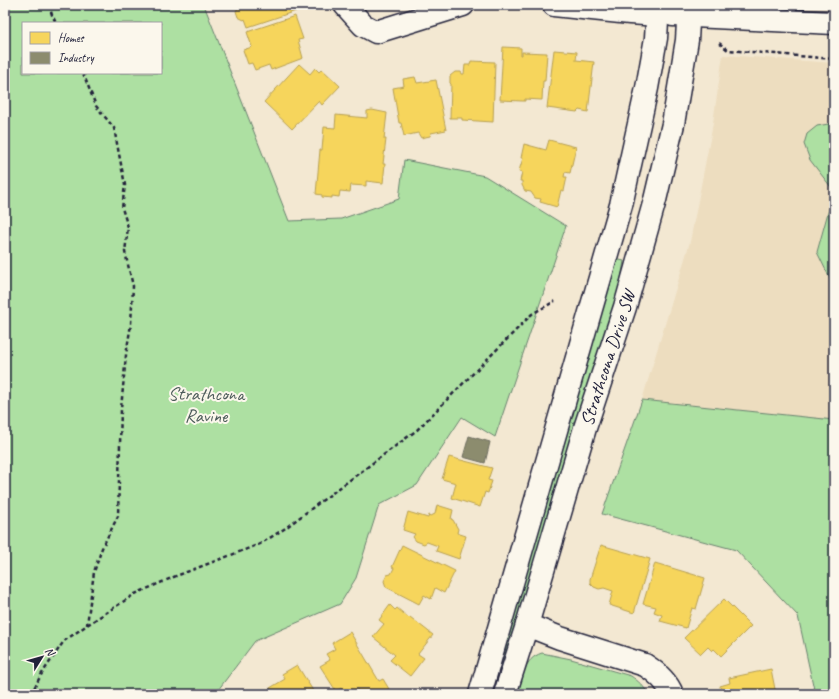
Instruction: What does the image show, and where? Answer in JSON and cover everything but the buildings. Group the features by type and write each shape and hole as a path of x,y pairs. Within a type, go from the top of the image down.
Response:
{"street":[{"path":"345,5 363,25 376,32 463,5"},
{"path":"554,5 630,13 658,10 688,11 834,23"},
{"name":"Strathcona Drive SW","path":"480,694 621,205 647,88 656,38 658,10"},
{"name":"Strathcona Drive SW","path":"505,694 585,428 625,307 655,200 673,124 687,40 688,11"},
{"path":"527,625 560,638 645,665 664,680 672,694"}],"path":[{"path":"49,5 56,22"},
{"path":"719,43 728,50 834,59"},
{"path":"83,74 96,106 114,128 125,185 122,208 128,228 125,252 133,286 121,409 118,516 102,548 94,572 87,625"},
{"path":"31,694 64,641 135,594 176,576 260,544 284,529 417,430 532,314 555,301"}],"shaded area":[{"path":"723,55 834,63 834,420 642,400 690,242 712,129"}],"green space":[{"name":"Strathcona Ravine","path":"5,5 204,5 289,221 341,219 399,199 404,160 485,176 566,226 495,437 462,417 417,485 379,505 356,578 340,604 255,641 215,694 5,694"},
{"path":"834,123 834,191 810,160 804,144 807,134 817,126"},
{"path":"834,191 834,287 817,252"},
{"path":"615,259 624,261 616,307 499,694 488,694"},
{"path":"642,400 834,420 834,694 815,694 798,616 736,550 602,514"},
{"path":"542,653 571,659 631,676 641,684 648,694 518,694 527,664"}]}
